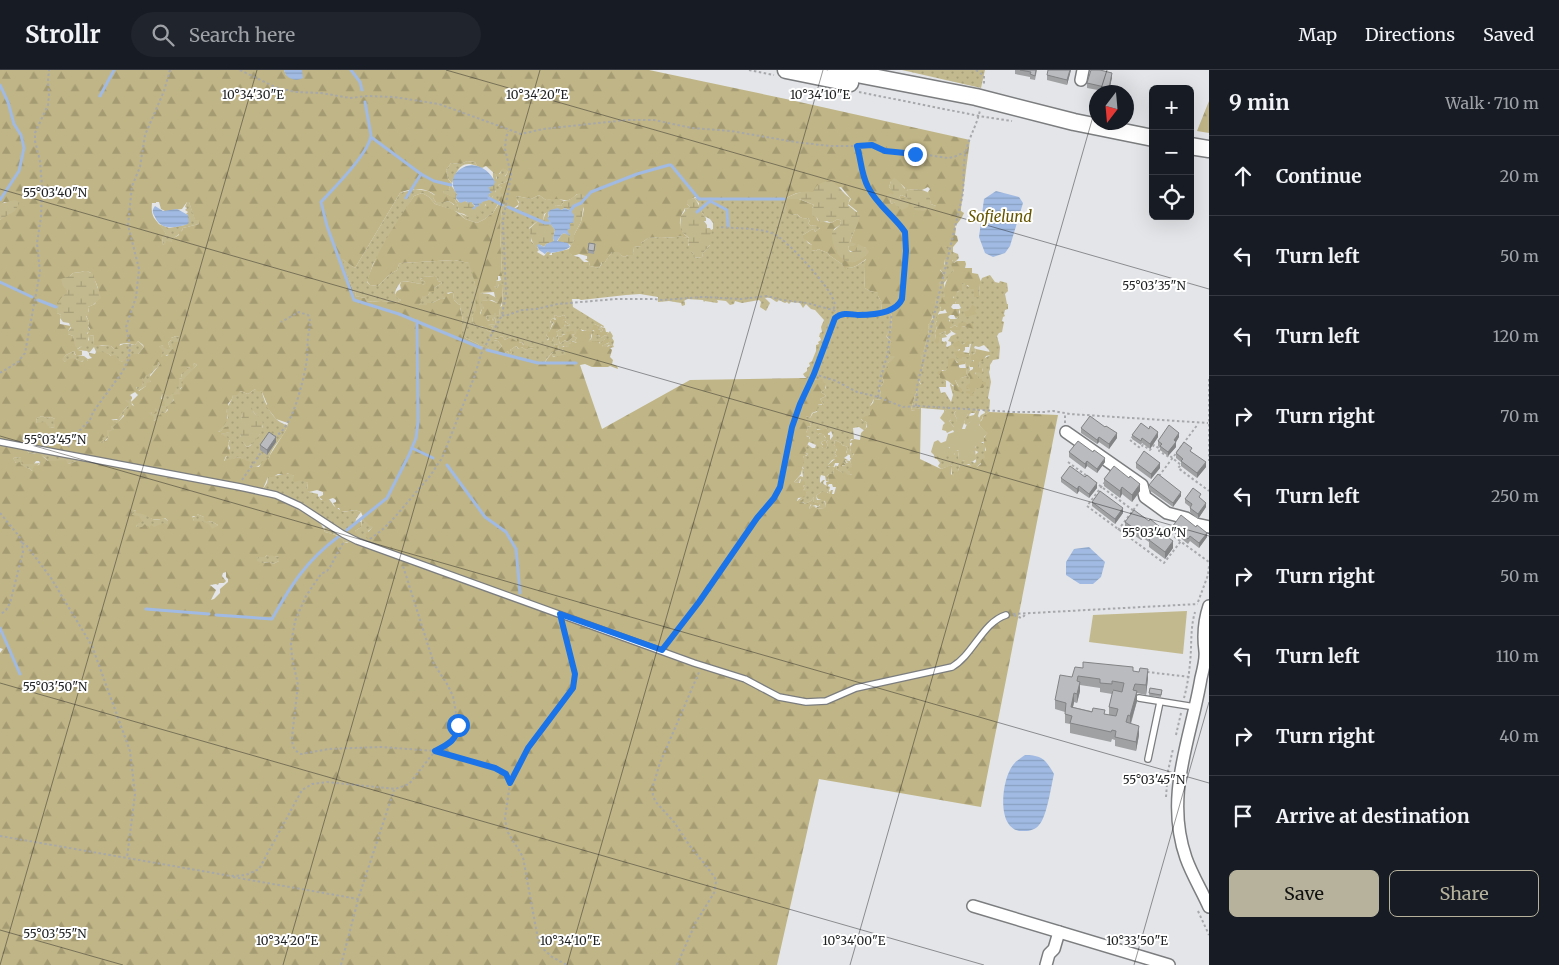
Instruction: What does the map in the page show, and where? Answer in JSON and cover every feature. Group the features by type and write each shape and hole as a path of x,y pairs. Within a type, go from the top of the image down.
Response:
{"street":[{"path":"836,70 976,97 1074,122 1149,137"},
{"path":"782,73 980,109 1074,122"},
{"path":"1194,147 1209,150"},
{"path":"1066,432 1142,485 1144,495 1166,513 1186,518 1196,524 1209,526"},
{"path":"1206,605 1203,645 1207,649 1177,789 1181,835 1186,858 1209,907"},
{"path":"973,906 1169,965"},
{"path":"1046,965 1049,954 1054,949 1059,932"}],"lane":[{"path":"0,442 240,487 288,500 348,537 366,545 745,680 779,697 806,702 833,699 856,688 952,667 966,656 995,621 1006,615"},
{"path":"1139,698 1194,707"},
{"path":"1148,759 1160,702"}],"path":[{"path":"0,373 18,362 25,353 39,276 38,243 42,186 40,155 35,136 48,105 50,95 49,70"},
{"path":"65,455 66,449 90,420 93,412 123,371 129,358 130,345 126,327 137,293 139,269 139,262 128,225 132,186 140,167 146,135 170,70"},
{"path":"240,70 275,86 295,92 321,93 350,98 367,96 394,97 439,104 521,134 543,129 626,120 654,120 692,128 731,131 795,142 830,146 872,145 877,146 882,151 894,153 948,158 966,152"},
{"path":"749,70 782,73"},
{"path":"976,70 984,76 984,80"},
{"path":"853,91 1014,121"},
{"path":"916,406 917,387 962,198 966,152 979,112"},
{"path":"366,545 372,537 394,518 430,476 442,458 476,375 481,354 502,315 506,294 503,221 511,175 505,149 508,130"},
{"path":"502,315 506,316 522,310 572,303 695,297 745,299 767,296 802,302 833,310 840,314 865,315 892,309 901,303 903,296 906,251 905,232 884,209 868,187 860,166 857,146"},
{"path":"720,227 764,231 780,237 828,289 834,300 835,306 833,310"},
{"path":"878,397 880,376 888,353 892,309"},
{"path":"272,438 283,430 296,404 306,366 310,323 308,315 299,312 281,322"},
{"path":"662,650 699,602 780,487 792,427 831,327 835,318 840,314"},
{"path":"814,374 836,381 857,392 878,397 906,408 916,406 1019,412 1053,410 1066,413 1208,423"},
{"path":"1209,378 1209,461"},
{"path":"1065,418 1066,413"},
{"path":"1118,530 1199,423"},
{"path":"1135,433 1130,440 1140,448 1143,445 1150,450 1154,445 1160,449 1159,451 1181,464 1178,468 1209,491"},
{"path":"240,487 244,477 261,452"},
{"path":"1068,462 1088,477"},
{"path":"1116,467 1087,506 1164,563 1180,541"},
{"path":"1095,482 1140,515"},
{"path":"0,513 20,536 22,543 21,558 10,603 0,615"},
{"path":"1153,525 1167,536 1169,533 1209,562"},
{"path":"348,537 327,571 321,574 306,596 295,621 292,650 298,685 292,744 294,749 301,754 330,749 381,747 435,751 495,768 506,774 510,783"},
{"path":"22,543 26,544 51,578 92,646 130,750 135,794 127,858"},
{"path":"230,876 246,875 259,869 302,790 312,784 327,782 395,789 410,784 435,751 456,737 458,725 451,690 434,664 400,557"},
{"path":"1018,617 1023,617 1025,613 1206,605"},
{"path":"560,614 575,674 573,688 528,748 510,783 505,818 507,831 523,856 539,945 552,957 567,965"},
{"path":"677,965 696,922 714,893 716,882 674,822 655,801 652,789 660,763 701,665"},
{"path":"1147,672 1201,678"},
{"path":"341,965 358,899 395,789"},
{"path":"0,836 358,899"}],"green space":[{"name":"Sofielund","path":"0,70 284,70 286,75 302,74 302,70 649,70 970,140 961,208 961,211 964,213 955,226 955,235 958,241 953,247 944,246 949,250 944,266 940,270 944,275 939,282 939,293 935,299 935,310 932,311 932,319 928,325 929,330 923,354 920,355 923,366 918,380 921,385 916,393 911,410 914,411 921,408 920,459 941,469 951,465 951,474 954,477 954,472 958,471 960,465 975,465 977,467 981,464 980,460 985,458 984,453 986,450 983,440 987,433 979,423 983,416 989,412 1058,415 981,807 819,779 777,965 0,965 0,653 3,649 0,648 0,220 11,202 0,204","holes":["467,161 475,162 477,166 482,168 486,166 495,174 499,174 503,168 508,172 505,177 508,181 498,185 502,188 500,192 503,195 498,198 500,202 493,213 477,223 465,219 454,210 435,204 422,193 414,196 382,247 367,281 370,285 378,286 397,270 401,263 454,260 469,263 475,284 476,310 472,316 473,323 478,327 483,326 490,332 493,327 488,325 495,324 496,317 493,321 492,318 488,321 487,315 494,315 496,313 499,316 502,302 503,285 499,283 498,287 495,289 494,287 496,286 498,276 502,276 500,231 502,205 513,209 519,204 517,196 531,199 539,195 546,200 569,200 577,194 587,197 582,204 584,209 581,222 574,235 569,252 573,256 579,254 587,256 587,259 585,259 589,262 590,266 599,268 612,252 619,252 624,257 633,255 634,247 641,246 641,243 648,238 677,238 678,236 689,238 681,228 680,219 685,208 690,207 687,204 688,201 695,197 702,199 784,199 788,213 808,218 810,221 808,223 811,226 820,227 815,232 814,229 803,235 803,238 812,245 812,250 816,251 818,249 828,253 842,264 845,270 858,265 866,259 865,288 878,293 882,303 881,312 892,310 891,330 886,336 892,342 888,353 890,356 895,357 888,363 888,368 882,370 881,375 884,381 879,387 881,400 874,399 870,406 870,415 861,418 867,423 867,427 861,433 860,440 854,439 850,441 852,443 851,452 854,454 850,460 852,467 848,468 848,471 852,475 836,469 836,465 833,470 834,474 829,474 826,477 828,477 829,482 826,482 827,487 829,484 836,487 834,494 832,494 833,490 831,490 829,494 821,492 816,496 818,499 825,501 826,506 824,509 814,506 809,509 811,504 818,507 820,504 817,502 813,503 814,497 805,504 800,503 803,499 797,501 798,498 805,497 807,492 803,490 805,489 803,486 805,482 801,479 800,483 794,482 801,474 803,456 808,454 804,453 810,440 806,436 808,434 806,432 807,427 811,426 805,419 807,416 810,418 812,413 817,411 818,404 824,405 820,399 826,396 821,392 825,389 826,384 822,379 690,380 602,429 580,365 585,364 592,367 610,366 618,369 617,366 612,364 613,360 610,357 612,350 610,348 614,347 611,345 607,347 602,346 610,342 609,339 605,339 600,345 599,341 588,342 591,338 591,332 582,331 580,328 573,336 577,338 575,340 577,343 571,341 569,347 561,348 566,354 553,358 555,357 552,356 553,354 556,354 555,351 559,350 558,345 555,344 552,348 553,352 545,363 534,363 503,354 508,351 509,354 512,353 510,350 516,346 519,349 522,347 526,350 529,348 534,349 534,347 523,345 522,342 519,343 519,338 517,338 517,341 510,337 505,340 502,336 498,339 494,338 502,346 496,352 490,351 484,345 483,347 479,346 466,338 462,333 461,305 454,300 453,292 448,294 446,292 443,295 445,298 443,299 427,303 427,305 419,305 422,297 430,292 434,292 434,288 442,283 435,276 421,277 423,278 419,280 424,281 426,284 401,282 401,289 395,295 401,300 398,302 367,302 365,298 355,296 356,293 353,291 342,259 355,268 400,193 413,189 427,191 435,195 433,198 436,202 449,201 455,205 456,202 453,197 443,192 450,189 449,186 452,184 448,179 446,170 451,163 461,164","891,181 901,184 905,188 904,190 907,191 908,189 922,190 928,187 930,189 928,192 931,204 936,206 927,209 912,204 906,197 901,195 899,198 901,199 891,204 890,199 895,193 889,187","841,187 851,199 848,204 857,211 856,227 848,248 853,252 863,247 866,248 866,255 850,262 836,248 833,240 834,229 840,225 841,221 838,219 831,223 818,221 812,208 814,205 799,199 785,199 798,193","156,202 159,202 161,209 165,211 182,209 189,202 195,220 199,220 199,224 183,228 179,235 172,239 171,242 166,241 163,245 162,238 166,234 154,217 152,203","90,272 97,284 98,295 95,304 88,307 89,312 86,315 90,329 87,335 94,335 94,345 111,346 114,349 119,349 120,344 135,345 138,341 144,347 138,354 132,354 122,362 116,355 111,356 107,353 96,352 95,354 89,353 92,358 88,359 88,361 85,358 82,362 76,359 65,362 62,359 66,355 74,351 76,356 82,355 82,351 78,350 73,336 68,334 71,326 60,324 61,315 57,313 68,291 63,283 73,273","478,287 480,287 480,293 494,292 495,297 499,300 497,303 489,300 481,301 484,309 482,309 480,315","179,337 179,342 172,344 173,348 167,356 161,357 163,351 159,347 163,345 164,348 169,349 168,343 171,338","159,362 160,364 149,378 151,382 147,383 139,391 136,388 143,384 142,378 144,379 146,375 152,372 153,367","194,363 197,365 183,380 179,391 180,394 173,395 174,400 167,407 168,410 156,416 157,419 154,421 153,416 149,413 155,414 157,412 155,408 159,410 161,406 165,406 164,400 161,399 162,393 169,396 175,392 179,385 179,379 182,378 181,374 190,367 191,369 193,368","255,389 262,392 267,404 266,406 276,419 288,423 286,430 269,458 262,462 259,467 249,467 250,462 239,457 224,461 226,456 230,455 228,444 230,439 221,434 230,432 228,427 225,427 220,432 218,431 227,419 226,410 229,408 228,404 233,395 237,395 240,391 248,394","135,392 138,395 131,402 135,407 131,406 113,427 114,429 109,432 106,441 104,440 104,442 100,443 102,438 107,436 107,430 111,430 111,427 116,423 111,419 118,419 129,404 125,400 129,401 132,399 130,395","42,416 55,419 53,423 55,427 50,428 45,422 37,423 37,418","28,448 81,458 68,464 66,460 48,461 40,454 29,453 27,451","20,457 23,464 34,464 36,461 40,463 34,466 32,471 21,465 20,462 16,463 13,458","288,473 294,476 294,482 301,480 308,483 307,490 309,492 317,490 323,492 323,495 319,497 324,501 333,498 336,500 333,503 341,512 355,510 361,512 362,518 373,527 366,534 367,544 353,540 347,543 341,538 325,532 315,518 307,512 263,489 268,477 278,474 285,475","134,510 136,513 152,519 165,518 168,521 168,525 164,523 154,527 151,525 149,528 145,524 142,527 137,527 136,525 142,521 139,516 132,515","197,514 204,517 204,520 218,525 212,529 207,523 194,521 192,516 197,516","267,555 279,557 279,561 273,564 257,561 258,557 265,557","226,572 228,582 220,589 220,593 211,600 216,590 210,585 226,581 222,576"]},
{"path":"902,70 985,70 981,88"},
{"path":"1209,101 1209,133 1197,131"},
{"path":"467,161 475,162 477,166 467,164 460,167 452,183 448,179 446,170 451,163 461,164"},
{"path":"502,168 508,172 505,176 508,181 498,185 502,188 503,195 493,213 477,223 465,219 459,213 474,217 486,205 485,203 490,201 496,191 494,183 497,178 495,174 500,174"},
{"path":"493,172 496,175 497,182 495,183 495,195 492,197 491,202 486,203 484,209 475,217 468,217 456,212 459,209 455,200 443,193 444,191 450,189 449,186 451,185 457,194 456,199 459,202 473,200 472,203 475,207 479,202 488,200 490,197 488,196 491,191 489,191 489,187 494,182"},
{"path":"894,178 907,191 908,189 923,190 929,193 931,204 936,206 933,209 924,211 915,210 906,197 901,195 899,198 904,198 909,204 908,207 902,210 895,205 895,202 891,204 887,195 894,193 889,187"},
{"path":"830,181 850,198 848,205 860,215 850,242 856,244 848,248 850,252 853,251 858,244 869,252 862,259 855,262 843,259 835,248 832,232 840,225 841,221 838,219 831,223 827,221 820,223 812,215 814,205 799,199 784,199 801,192 813,192 820,184"},
{"path":"415,189 428,191 436,196 433,198 436,202 449,201 454,205 456,202 459,211 435,204 422,193 414,196 373,264 367,282 370,285 378,286 397,270 401,263 454,260 470,263 475,284 477,310 472,316 473,323 478,327 484,326 490,332 493,327 487,325 495,324 496,317 493,321 492,318 488,321 487,315 494,315 496,313 499,316 500,307 502,306 503,285 499,284 494,290 493,287 496,286 496,281 501,280 500,276 502,276 500,231 502,205 513,209 518,207 519,202 515,198 517,196 531,199 539,195 546,200 557,198 564,201 561,206 556,205 555,208 544,214 543,222 539,220 529,228 532,236 531,241 539,250 537,252 544,256 548,251 551,253 549,255 552,255 552,253 569,249 572,255 579,257 584,262 589,262 590,266 599,268 612,252 620,252 624,257 633,255 634,247 641,246 641,243 648,238 676,238 678,236 689,238 690,250 695,258 702,257 710,245 710,233 713,229 713,223 704,216 699,203 694,198 784,199 789,213 792,215 797,214 802,218 808,218 810,221 808,223 811,226 820,226 815,232 814,229 803,235 808,243 812,245 812,250 816,251 818,249 828,253 842,264 845,269 867,259 865,266 865,288 879,293 878,296 882,303 881,312 892,309 891,330 886,336 893,342 889,347 888,353 890,356 895,355 895,358 888,363 888,369 882,370 881,375 884,381 879,387 881,400 874,399 870,406 871,416 861,419 867,423 865,431 859,427 853,428 854,439 850,441 852,443 850,443 851,452 854,453 852,458 846,454 848,447 835,440 834,445 837,448 835,454 837,456 828,465 829,467 830,465 835,467 833,470 834,474 827,476 829,482 826,481 825,476 821,475 820,483 825,480 823,483 830,487 828,495 839,500 841,498 842,501 840,502 829,497 830,500 827,500 828,492 821,492 816,496 817,500 824,500 826,510 816,507 820,505 817,502 813,503 814,497 805,504 803,502 800,503 803,499 797,501 803,496 805,497 807,492 803,490 805,489 803,486 805,485 804,482 800,479 799,483 794,482 800,476 803,477 803,456 808,454 803,452 806,451 807,444 812,448 815,448 816,445 809,442 810,438 806,436 807,427 811,426 804,419 807,416 810,418 813,413 817,412 817,404 824,405 820,399 826,396 821,392 826,388 823,381 810,380 803,374 810,366 809,363 812,361 816,351 816,345 821,340 819,337 824,320 806,304 803,308 800,303 791,302 789,304 765,298 770,303 766,311 760,307 761,302 759,300 742,303 735,301 734,304 730,305 726,301 717,300 717,303 687,299 684,301 685,305 682,306 681,303 669,301 658,302 658,297 640,294 581,300 572,299 573,307 604,326 603,328 602,326 600,327 603,330 601,332 601,330 596,328 599,326 594,324 595,326 592,330 595,332 595,336 600,335 599,338 601,338 605,335 607,336 610,331 613,336 614,347 609,345 603,347 603,345 609,343 609,339 605,339 601,345 599,345 600,342 588,342 587,344 587,341 582,339 588,341 591,339 592,334 580,329 573,336 577,338 575,340 578,343 572,341 569,347 563,346 562,350 567,354 554,359 555,356 552,356 553,354 559,350 558,345 555,344 553,352 545,363 526,361 503,354 508,351 509,354 512,353 510,350 516,346 518,349 522,347 526,350 529,348 534,349 534,347 524,346 522,342 519,343 519,338 515,341 510,337 505,340 502,336 499,339 494,338 502,346 496,353 490,351 488,347 479,346 466,338 461,333 463,320 461,305 454,300 453,292 446,293 443,299 427,303 427,305 419,305 419,301 424,295 434,292 434,288 442,283 438,281 437,277 423,277 420,279 427,284 401,282 395,292 396,296 401,300 398,302 366,302 365,298 355,296 356,293 353,291 341,258 355,268 400,193","holes":["555,315 559,317 564,315 566,318 563,318 564,320 561,321 566,321 570,325 566,326 565,323 564,327 561,326 561,329 556,332 558,334 557,337 554,337 552,341 547,340 549,338 546,335 549,333 554,322 553,320 550,323 551,320 553,318 556,319","574,331 574,334 571,336 572,338 560,344 558,337","826,428 828,432 831,431 833,436 826,442 828,445 826,448 823,448 821,442 826,440 826,438 825,435 820,433 818,435 817,429 825,431"]},
{"path":"579,193 587,197 582,203 584,204 581,222 571,246 557,242 561,235 566,234 567,230 570,229 569,223 572,222 571,211 565,208 552,210 548,213 550,223 555,230 554,242 537,248 529,229 539,220 543,221 545,214 549,210 556,205 561,206 564,201"},
{"path":"694,198 706,218 706,221 704,221 707,228 710,228 712,232 710,234 710,245 702,257 694,258 693,253 689,250 689,238 680,228 681,216 685,208 690,207 687,204 687,200"},
{"path":"14,200 20,202 15,211 0,220 0,204"},
{"path":"187,202 189,202 195,219 199,219 199,224 183,228 171,242 163,245 162,238 166,234 159,224 169,228 185,225 188,215 186,214 188,212 185,210"},
{"path":"944,245 953,247 953,252 958,254 959,258 954,263 952,260 951,265 954,271 944,283 945,296 943,297 935,324 937,326 936,339 938,340 939,334 946,331 947,337 942,338 942,341 946,341 947,347 951,345 951,342 948,341 951,336 956,334 950,330 962,326 966,327 969,324 950,327 950,319 957,319 960,312 959,309 961,308 959,304 956,304 953,296 962,288 962,283 974,289 974,294 980,297 979,285 982,278 990,275 995,282 1007,283 1008,291 1005,294 1008,309 1005,310 1005,316 1003,317 1002,332 997,336 1000,347 999,359 993,360 990,365 989,412 983,416 981,421 979,418 985,413 984,410 977,409 975,413 969,415 971,418 970,422 966,425 964,423 968,412 967,409 956,411 954,413 957,419 956,427 949,421 951,420 945,410 921,408 914,411 911,410 921,384 918,379 923,366 919,355 923,353 929,330 928,325 933,318 931,311 935,308 938,283 944,275 940,269 945,264","holes":["964,343 971,344 970,356 957,358 960,344 962,346","984,345 989,350 990,355 980,361 979,368 982,368 983,372 976,372 975,375 984,386 975,388 970,394 971,377 968,373 970,370 969,365 973,363 975,346","949,359 954,359 958,363 965,362 967,376 955,380 959,387 952,386 951,383 953,395 951,402 945,392 941,393 939,387 946,387 946,381 941,375 942,370 945,371 949,368"]},
{"path":"951,259 954,263 965,261 965,268 972,268 972,273 978,274 981,282 979,286 980,297 974,297 974,289 970,289 968,285 965,287 964,283 962,283 962,290 953,296 953,298 957,299 956,304 953,304 951,307 959,309 959,316 956,319 954,315 948,317 952,323 950,327 955,325 957,327 959,323 965,322 967,324 972,323 974,329 962,326 960,330 950,330 951,332 947,335 945,334 946,331 939,334 941,337 939,337 937,344 934,341 936,339 937,327 935,324 939,314 947,313 945,309 940,311 939,303 942,297 945,296 944,288 948,275 954,271 950,263"},
{"path":"84,271 93,274 101,298 88,307 89,314 86,316 90,331 87,333 89,336 87,345 78,349 75,346 73,336 68,334 71,328 69,323 63,322 60,318 61,315 57,313 57,305 59,300 68,291 63,286 61,279 73,273"},
{"path":"477,287 480,287 480,293 489,294 499,299 497,303 492,300 482,301 484,309 482,309 479,315 480,310"},
{"path":"972,305 977,308 975,311 977,314 966,317 964,312 969,310"},
{"path":"555,315 559,317 564,315 566,318 561,321 566,320 565,322 570,325 566,326 565,324 564,327 556,332 558,334 556,338 554,337 552,341 548,341 549,338 546,335 554,322 551,323 551,320 553,318 556,319"},
{"path":"594,324 599,326 598,329 602,330 601,332 603,330 600,327 605,328 606,332 608,332 607,336 599,338 600,335 595,336 594,330 591,331"},
{"path":"574,331 572,338 560,344 558,337"},
{"path":"94,335 93,343 111,346 114,349 124,344 135,345 138,341 144,347 138,354 122,362 109,354 96,352 94,347 89,353 77,350 89,340 89,336"},
{"path":"179,337 179,342 168,355 161,357 158,347 163,345 170,348 168,343 171,338"},
{"path":"959,341 962,345 968,341 970,342 969,347 965,347 963,352 969,353 969,357 957,358 954,352 960,349 956,349 953,345"},
{"path":"976,349 990,352 990,355 986,356 983,361 980,361 979,368 982,368 983,372 976,372 975,374 986,384 983,388 975,388 975,391 972,393 974,396 970,396 966,391 970,391 970,389 966,388 966,386 970,383 968,374 973,367 969,365 974,360 971,360 971,356 975,353"},
{"path":"74,351 75,355 84,356 89,360 85,359 81,362 76,359 65,362 61,359"},
{"path":"954,358 957,363 965,362 965,364 959,365 959,367 966,368 967,376 955,380 962,389 961,393 954,390 954,386 940,378 940,375 937,374 938,371 945,371 948,368 948,359"},
{"path":"159,361 160,364 150,375 151,383 138,391 136,388 143,384 142,378"},
{"path":"194,363 197,365 180,389 180,394 174,399 165,413 154,421 149,412 152,414 162,400 161,393 173,392 179,379 182,378 181,373 193,366"},
{"path":"255,389 262,392 265,402 274,417 287,425 269,458 252,468 249,467 248,462 239,457 224,462 230,448 228,444 230,440 220,434 229,432 228,428 221,432 217,431 228,418 226,410 233,394 240,391 248,394","holes":["253,411 263,426 259,435 247,447 240,435 242,414"]},
{"path":"125,400 131,400 132,405 135,407 124,414 110,435 101,444 102,437 107,434 107,430 114,421 109,419 117,420 128,406"},
{"path":"246,405 250,405 255,414 262,419 263,424 259,436 247,447 241,440 239,428"},
{"path":"963,408 969,411 962,429 965,429 970,422 970,416 974,415 977,409 980,409 978,416 981,421 979,425 988,433 984,437 984,441 975,447 976,459 972,462 959,460 959,451 957,450 950,457 949,447 944,455 935,456 931,452 934,442 938,440 941,443 946,441 948,434 954,432 953,430 947,433 942,430 945,423 940,418 944,409 950,415 951,420 949,421 955,427 957,419 954,413 957,410 963,410"},
{"path":"42,416 55,419 55,427 50,428 37,423 37,418"},
{"path":"826,428 828,435 830,435 830,440 826,442 828,445 826,448 823,448 821,442 826,440 826,438 820,433 818,435 816,430 824,430"},
{"path":"835,440 848,447 846,453 848,455 844,458 848,460 845,460 846,463 843,462 846,465 842,465 842,467 838,466 839,463 835,463 834,466 828,466 837,456 835,454 837,449 834,445"},
{"path":"979,443 985,444 985,459 977,467 969,464 966,464 966,466 960,465 954,477 952,477 952,465 941,469 938,466 940,463 935,459 934,455 938,455 948,447 949,451 954,455 956,450 959,451 958,458 975,463 975,455 978,452 974,450"},
{"path":"28,448 81,458 68,464 48,461 44,457 29,453 27,451"},
{"path":"20,457 27,464 40,463 32,471 14,461 13,458"},
{"path":"845,460 850,461 853,467 850,474 852,475 846,475 836,469 837,466 846,465 843,462 848,463"},
{"path":"290,473 299,480 308,483 307,489 309,492 318,494 321,500 329,499 334,506 343,512 355,510 361,512 355,524 342,531 354,536 356,534 355,531 361,527 362,518 374,527 368,531 369,540 366,545 344,542 339,536 325,532 326,526 263,489 268,477"},
{"path":"829,507 828,512 826,513 827,519 817,520 817,516 820,518 825,515 824,512"},
{"path":"134,510 155,520 164,518 168,521 168,525 149,528 137,527 131,515"},
{"path":"197,514 204,517 208,522 211,521 218,525 212,530 194,521 192,516 194,517"},
{"path":"359,521 361,522 361,527 355,531 358,536 341,530 347,530"},
{"path":"267,555 279,557 279,561 273,564 270,562 257,562 258,556 265,557"},
{"path":"1187,611 1183,654 1089,642 1093,615"}],"water":[{"path":"284,70 302,70 303,78 291,79"},
{"path":"472,165 486,170 495,182 493,186 489,187 492,192 489,194 489,200 481,204 479,203 479,206 474,210 472,208 475,206 471,202 469,204 466,201 460,203 456,198 457,194 453,185 454,176 457,172 466,166"},
{"name":"Sofielund","path":"996,191 1019,197 1023,203 1010,246 1005,253 993,257 985,253 979,237 984,199"},
{"path":"155,206 163,211 177,209 188,215 188,224 179,227 161,225 153,214"},
{"path":"558,208 561,210 565,208 574,215 573,223 570,223 570,229 567,230 570,236 564,233 557,241 568,243 570,247 558,252 550,253 548,251 545,254 539,250 537,245 539,244 544,247 546,244 554,241 555,230 547,218 549,217 548,213 550,210"},
{"path":"1089,547 1105,562 1101,577 1093,584 1080,584 1066,575 1066,562 1074,549"},
{"path":"1025,755 1040,757 1054,774 1042,821 1035,829 1025,831 1015,830 1009,824 1003,805 1009,772 1014,764"}],"building":[{"path":"1020,70 1036,70 1035,76 1030,74 1031,72"},
{"path":"1048,70 1070,70 1067,80 1047,75"},
{"path":"1091,70 1112,73 1110,85 1087,83"},
{"path":"589,243 595,244 594,251 588,250"},
{"path":"1090,416 1117,433 1109,444 1099,437 1097,440 1081,428"},
{"path":"1141,423 1149,429 1150,426 1158,432 1150,444 1142,438 1141,441 1132,435"},
{"path":"1169,425 1179,433 1174,440 1176,442 1168,452 1160,446 1162,444 1158,441"},
{"path":"269,432 276,437 267,450 260,445"},
{"path":"1078,441 1105,458 1097,469 1087,461 1085,464 1069,452"},
{"path":"1184,442 1192,448 1190,451 1206,462 1197,473 1181,461 1183,459 1176,453"},
{"path":"1144,451 1160,463 1151,474 1136,463"},
{"path":"1070,466 1097,483 1089,494 1079,486 1077,489 1061,478"},
{"path":"1114,466 1140,484 1132,495 1122,487 1120,491 1104,479"},
{"path":"1158,474 1181,492 1173,503 1149,485"},
{"path":"1193,488 1201,494 1199,497 1206,503 1198,514 1190,508 1192,504 1185,499"},
{"path":"1100,491 1123,508 1115,519 1092,502"},
{"path":"1134,510 1149,521 1150,519 1160,527 1158,530 1173,541 1165,552 1149,540 1151,537 1143,531 1141,533 1125,522"},
{"path":"1181,515 1207,533 1199,543 1190,536 1188,539 1172,527"},
{"path":"1083,662 1133,667 1133,671 1139,672 1140,668 1148,669 1146,685 1135,684 1133,690 1137,691 1130,716 1128,715 1126,722 1139,726 1136,742 1115,737 1116,731 1112,730 1111,732 1070,723 1072,716 1065,714 1066,703 1055,700 1060,675 1072,677 1075,667 1083,668","holes":["1078,676 1100,679 1100,683 1112,684 1112,681 1124,683 1122,692 1113,690 1109,707 1118,709 1116,716 1104,714 1105,710 1093,708 1092,712 1071,707 1074,693 1077,694 1080,682 1077,681"]},
{"path":"1150,688 1162,690 1161,695 1149,693"}],"waterway":[{"path":"100,96 114,70"},
{"path":"351,70 360,82 362,90"},
{"path":"0,85 8,102 14,124 21,135 24,148 19,171 0,200"},
{"path":"365,102 371,135 369,142 358,160 321,202 327,226 354,300 399,314 481,348"},
{"path":"371,137 421,174 434,181 451,185"},
{"path":"570,211 591,192 637,174 669,165 699,199 784,199"},
{"path":"406,198 421,174"},
{"path":"489,198 502,205"},
{"path":"697,212 710,199"},
{"path":"710,201 727,210 728,226"},
{"path":"508,207 545,223 550,223"},
{"path":"0,282 32,297"},
{"path":"38,300 56,307"},
{"path":"347,530 387,498 416,438 418,422 417,321"},
{"path":"487,350 538,363 576,363"},
{"path":"412,448 433,458"},
{"path":"447,465 485,517 506,532 516,549 520,593"},
{"path":"216,615 272,619 300,574 317,555 338,537"},
{"path":"146,609 209,614"},
{"path":"0,628 20,674"}],"route":[{"path":"458,725 456,737 444,747 435,751 495,768 506,774 510,783 528,748 573,688 575,674 560,614 662,650 699,602 780,487 792,427 835,318 843,314 865,315 890,310 896,308 901,303 906,251 905,232 884,209 868,187 860,166 857,146 872,145 877,146 882,151 915,154"}]}
